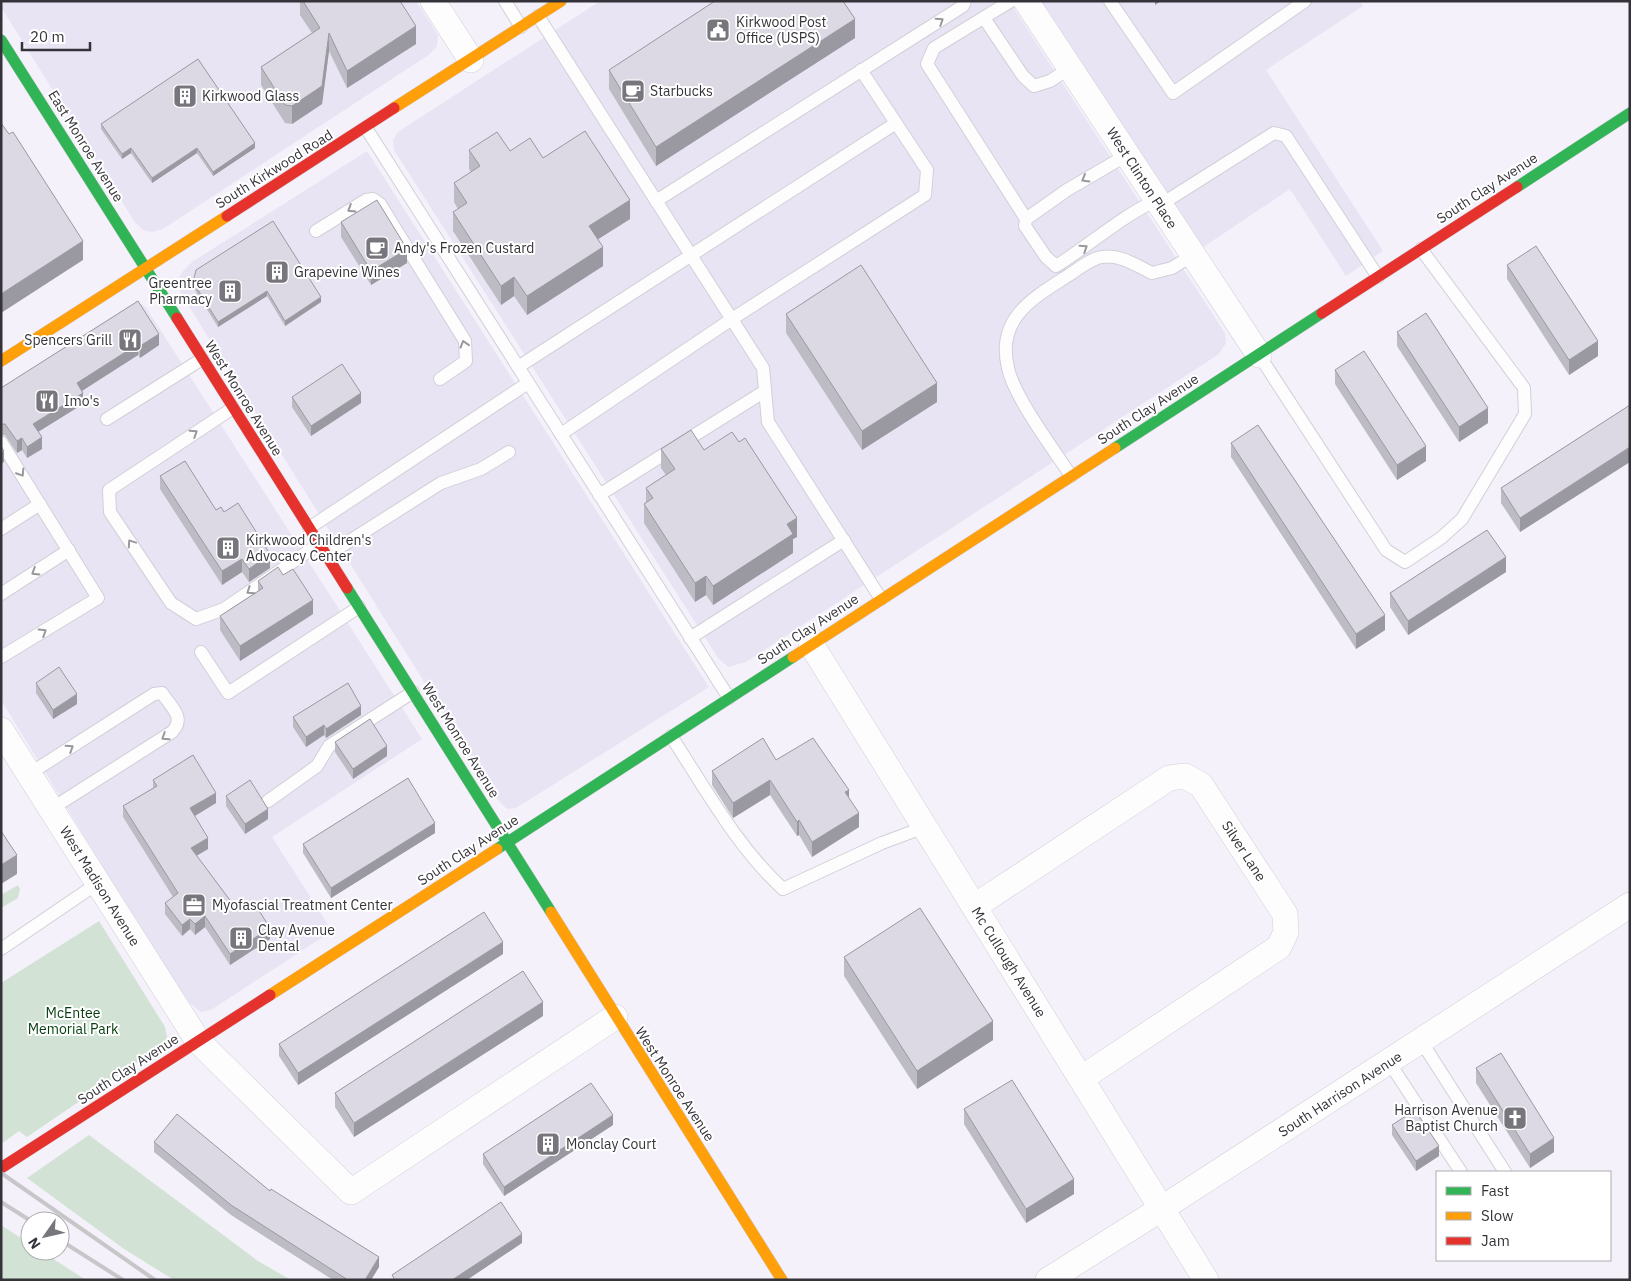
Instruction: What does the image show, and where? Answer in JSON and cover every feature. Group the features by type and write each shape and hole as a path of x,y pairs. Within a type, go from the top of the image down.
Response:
{"street":[{"path":"433,1 471,60"},
{"name":"South Kirkwood Road","path":"1,361 561,1"},
{"name":"West Clinton Place","path":"1026,1 1259,355"},
{"name":"East Monroe Avenue","path":"1,40 145,269"},
{"name":"South Clay Avenue","path":"1,1168 508,842 1630,113"},
{"name":"West Monroe Avenue","path":"145,269 508,842 615,1018 782,1280"},
{"name":"Mc Cullough Avenue","path":"811,644 1206,1280"},
{"name":"West Madison Avenue","path":"1,730 198,1042"},
{"name":"Silver Lane","path":"974,906 1169,778 1185,776 1201,785 1285,914 1286,932 1279,947 1082,1078"},
{"name":"South Harrison Avenue","path":"1048,1280 1161,1209 1630,905"},
{"path":"198,1042 350,1192 615,1018"}],"lane":[{"path":"505,1 521,27"},
{"path":"656,201 963,6 965,1"},
{"path":"1011,1 934,48 928,64 1026,219 1025,226 1046,257 1056,266 1087,247 1135,210 1158,203 1274,133 1286,136 1378,277"},
{"path":"1110,1 1173,93 1305,1"},
{"path":"538,16 763,368 768,422 881,599"},
{"path":"984,18 1023,76 1034,86 1050,81 1070,68"},
{"path":"561,434 732,319 925,195 927,170 861,70"},
{"path":"518,367 896,123"},
{"path":"366,128 729,698"},
{"path":"1026,219 1074,186 1128,155"},
{"path":"316,231 366,200 373,199 380,204 465,341 466,360 440,378"},
{"path":"1259,355 1386,550 1406,562 1441,538 1462,519 1524,414 1524,388 1422,249"},
{"path":"1071,476 1022,400 1008,369 1007,336 1014,320 1022,306 1101,257 1128,261 1152,273 1172,268 1193,255"},
{"path":"107,419 202,359"},
{"path":"309,528 528,383"},
{"path":"599,495 765,391"},
{"path":"233,408 109,490 110,512 171,602 196,619 224,609 319,544"},
{"path":"1,442 98,598 1,657"},
{"path":"326,556 441,483 482,469 509,452"},
{"path":"1,529 40,504"},
{"path":"690,638 844,540"},
{"path":"1,594 69,550"},
{"path":"201,652 228,693 359,607"},
{"path":"268,800 317,766 329,746 413,692"},
{"path":"29,774 154,694 162,693 179,718 178,726 172,732 51,809"},
{"path":"671,736 741,840 767,874 783,889 882,844 925,827"},
{"path":"1,949 98,883"},
{"path":"1421,1041 1504,1171"},
{"path":"1389,1062 1460,1171"}],"shaded area":[{"path":"1,1 416,1 438,35 437,46 430,54 163,229 152,232 143,230 134,221 1,7"},
{"path":"600,1 1009,1 1225,333 1226,343 1219,354 746,662 728,667 718,658 394,150 393,140 398,132"},
{"path":"1040,1 1360,1 1363,6 1266,70 1383,251 1346,276 1290,189 1202,248"},
{"path":"367,151 709,687 516,808 507,809 498,800 180,292 178,280 182,272 192,262"},
{"path":"135,304 142,304 147,309 422,739 272,837 332,931 211,1010 201,1012 183,998 1,700 1,389"}],"green space":[{"path":"18,885 20,889 18,898 1,908 1,895"},
{"name":"McEntee Memorial Park","path":"99,921 165,1027 167,1037 162,1045 27,1137 19,1131 1,1144 1,983"},
{"path":"89,1135 258,1261 291,1280 174,1280 124,1249 27,1178"},
{"path":"1,1225 20,1237 20,1261 57,1261 86,1280 1,1280"}],"building":[{"path":"303,1 400,1 416,26 347,71 329,33 322,86 292,106 285,105 261,67 320,28"},
{"path":"715,1 843,1 855,19 656,147 609,70"},
{"name":"Kirkwood Glass","path":"198,59 255,143 213,172 197,148 152,178 131,148 122,154 101,124"},
{"path":"1,123 9,134 13,132 83,241 1,294"},
{"path":"585,131 630,200 589,226 603,247 527,296 514,277 501,286 453,212 467,203 454,183 480,166 469,150 497,132 510,151 530,138 543,158"},
{"name":"Andy's Frozen Custard","path":"377,200 407,249 371,271 341,222"},
{"path":"273,221 321,297 285,321 267,291 218,322 193,282 196,270"},
{"path":"1536,246 1598,341 1569,360 1507,265"},
{"path":"861,265 937,383 862,431 786,314"},
{"path":"138,301 159,334 140,346 138,344 77,383 83,393 33,424 42,437 27,447 22,438 17,441 5,424 1,424 1,388"},
{"path":"1426,313 1488,408 1459,427 1397,332"},
{"path":"1364,351 1426,446 1397,465 1335,370"},
{"path":"342,364 361,393 311,426 292,397"},
{"path":"1630,405 1630,447 1520,518 1501,488"},
{"path":"1258,425 1385,615 1356,634 1231,443"},
{"path":"691,430 704,450 732,432 739,442 745,438 797,518 787,524 793,534 713,586 706,576 695,583 644,504 653,498 646,488 675,469 661,449"},
{"path":"185,461 216,510 221,507 224,512 238,503 270,554 249,569 242,559 222,571 160,476"},
{"path":"1487,530 1506,557 1408,621 1390,593"},
{"path":"278,567 283,575 293,569 313,600 240,646 220,616 263,588 258,581"},
{"path":"59,667 77,694 53,710 36,683"},
{"path":"348,683 361,706 326,729 324,725 306,737 293,717"},
{"path":"370,719 387,746 353,769 335,742"},
{"path":"763,738 776,760 813,738 849,790 845,792 859,813 812,842 799,820 797,822 770,780 733,803 712,771"},
{"path":"193,755 216,793 190,808 208,838 191,848 238,911 253,901 270,928 230,954 205,916 195,924 190,919 182,925 165,903 178,893 123,806 157,786 153,780"},
{"path":"408,778 435,823 331,888 303,844"},
{"path":"250,780 268,809 245,824 226,796"},
{"path":"1,831 17,855 1,865"},
{"path":"920,908 993,1021 917,1071 844,957"},
{"path":"484,912 503,942 298,1073 279,1044"},
{"path":"523,971 543,1002 354,1123 335,1093"},
{"name":"Harrison Avenue Baptist Church","path":"1501,1053 1554,1138 1530,1154 1476,1068"},
{"path":"1012,1080 1074,1179 1026,1209 964,1109"},
{"name":"Monclay Court","path":"591,1083 613,1115 504,1187 483,1154"},
{"path":"1415,1110 1439,1146 1416,1161 1392,1125"},
{"path":"177,1114 270,1191 271,1189 379,1257 365,1280 348,1280 231,1205 154,1142"},
{"path":"501,1202 522,1234 452,1280 395,1280 392,1275"}],"railway":[{"path":"1,1173 155,1280"},
{"path":"1,1202 20,1214"},
{"path":"70,1246 123,1280"}],"traffic: fast":[{"path":"1,40 177,318"},
{"path":"1517,187 1630,113"},
{"path":"1115,448 1322,313"},
{"path":"347,588 551,912"},
{"path":"497,849 793,657"}],"traffic: slow":[{"path":"394,108 561,1"},
{"path":"1,361 227,216"},
{"path":"793,657 1115,448"},
{"path":"270,995 497,849"},
{"path":"551,912 782,1280"}],"traffic: jam":[{"path":"227,216 394,108"},
{"path":"1322,313 1517,187"},
{"path":"177,318 347,588"},
{"path":"1,1168 270,995"}],"place":[{"name":"Kirkwood Post Office (USPS)","path":"718,30"},
{"name":"Starbucks","path":"633,91"},
{"name":"Kirkwood Glass","path":"185,96"},
{"name":"Andy's Frozen Custard","path":"377,248"},
{"name":"Grapevine Wines","path":"277,272"},
{"name":"Greentree Pharmacy","path":"230,291"},
{"name":"Spencers Grill","path":"130,340"},
{"name":"Imo's","path":"47,401"},
{"name":"Kirkwood Children's Advocacy Center","path":"228,548"},
{"name":"Myofascial Treatment Center","path":"194,905"},
{"name":"Clay Avenue Dental","path":"241,938"},
{"name":"Harrison Avenue Baptist Church","path":"1515,1118"},
{"name":"Monclay Court","path":"548,1144"}]}
